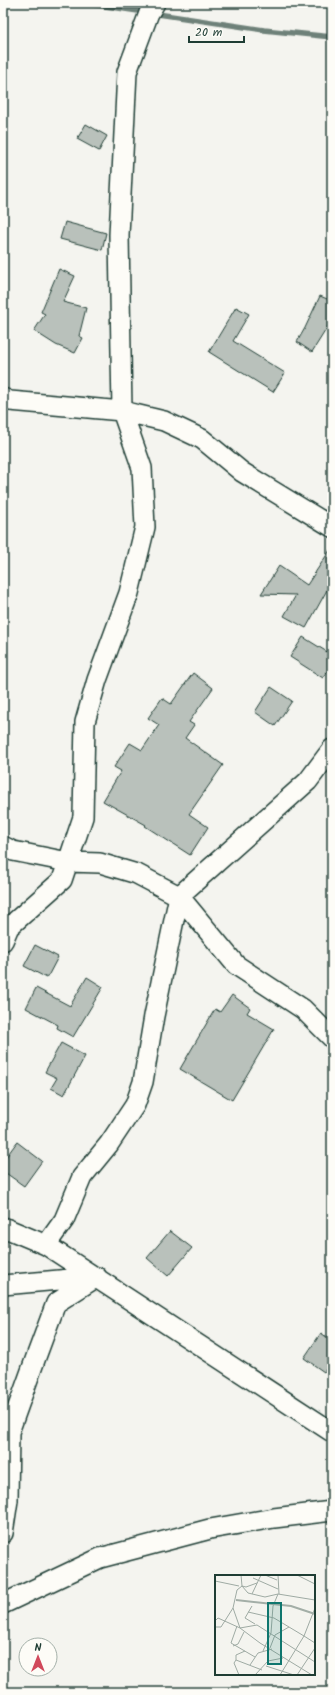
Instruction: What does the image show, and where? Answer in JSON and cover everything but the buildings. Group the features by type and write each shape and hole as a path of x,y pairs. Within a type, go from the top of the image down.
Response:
{"street":[{"path":"3,941 9,927 62,880 83,817 85,722 97,680 129,593 145,527 142,468 122,410 119,235 127,72 149,13 155,3"},
{"path":"3,398 10,401 122,410 164,422 202,439 242,472 332,527"},
{"path":"46,1244 64,1220 82,1177 109,1144 135,1105 143,1082 154,1016 179,896 308,781 332,749"},
{"path":"3,846 13,852 68,862 100,863 137,874 179,896 236,965 303,1009 332,1038"},
{"path":"3,1227 46,1244 332,1432"},
{"path":"3,1285 97,1277"},
{"path":"3,1533 8,1500 9,1432 36,1357 56,1303 97,1277"},
{"path":"3,1604 100,1558 210,1529 332,1510"}],"waterway":[{"path":"85,3 264,30 332,37"}]}
